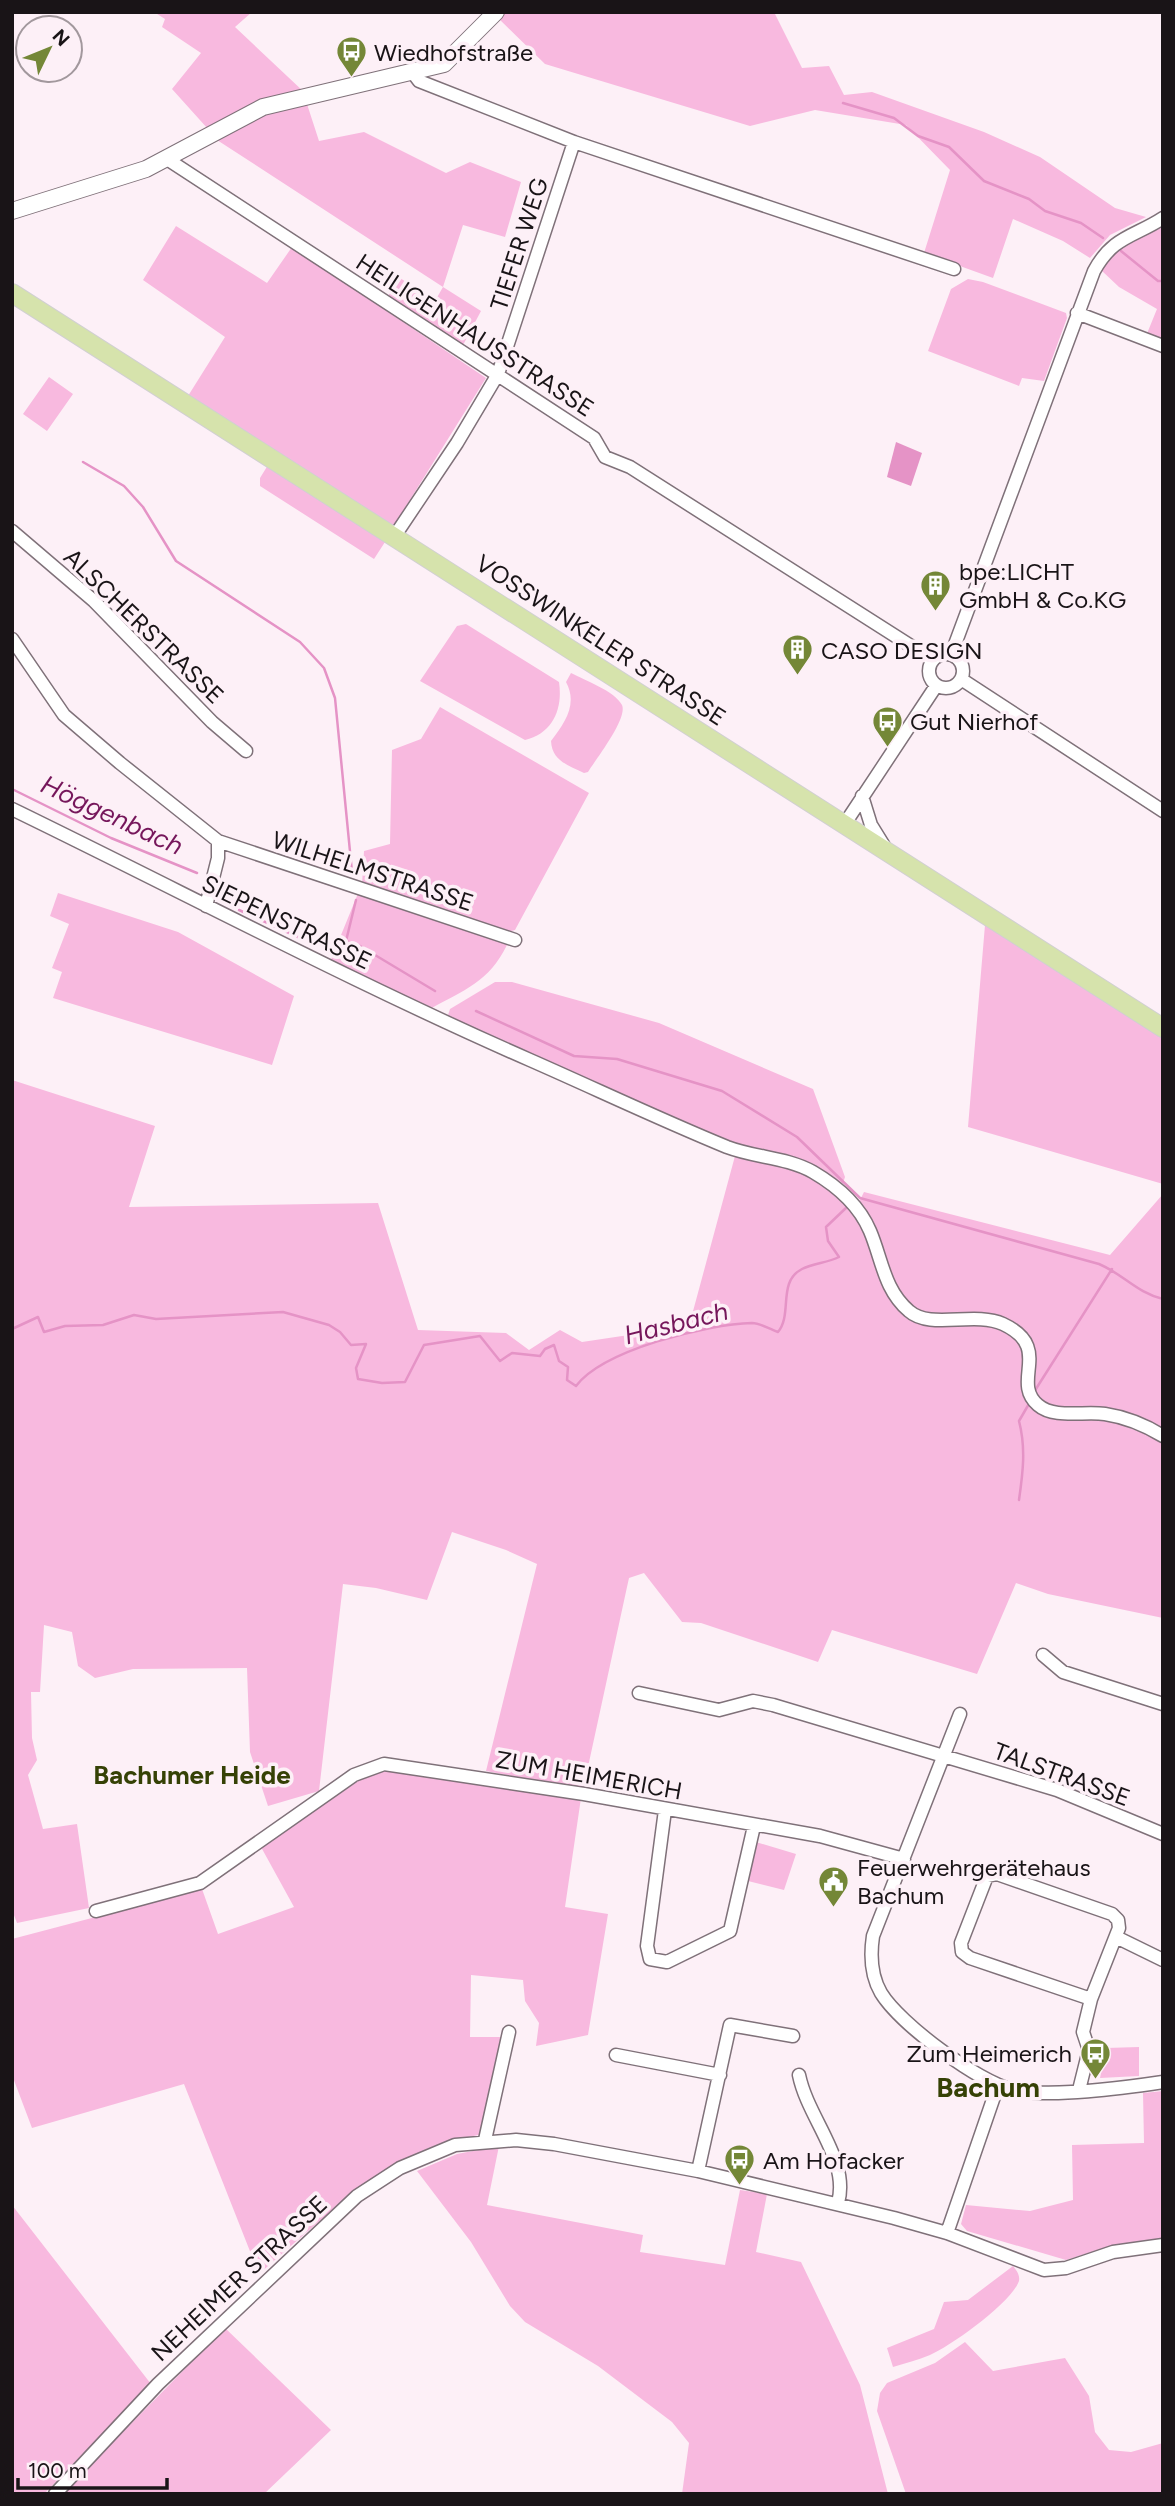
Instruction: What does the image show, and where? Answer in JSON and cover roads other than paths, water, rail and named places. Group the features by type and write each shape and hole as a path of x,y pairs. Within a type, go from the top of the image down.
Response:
{"main road":[{"name":"VOSSWINKELER STRASSE","path":"12,293 1163,1028"}],"street":[{"path":"12,211 127,177 167,159 263,107 413,73 452,59 496,12"},
{"path":"413,73 419,81 430,86 575,142 954,269"},
{"name":"TIEFER WEG","path":"394,537 457,443 498,374 575,142"},
{"name":"HEILIGENHAUSSTRASSE","path":"167,159 594,438 605,457 630,467 933,660"},
{"path":"951,655 984,574 1094,271 1109,248 1120,239 1163,218"},
{"path":"1077,313 1163,346"},
{"name":"ALSCHERSTRASSE","path":"12,531 94,601 212,722 246,751"},
{"name":"WILHELMSTRASSE","path":"12,639 64,715 129,771 218,841 515,940"},
{"path":"941,655 951,655 961,664 961,679 950,688 936,685 929,673 933,660 941,655"},
{"path":"961,679 1163,811"},
{"path":"844,825 936,685"},
{"path":"862,796 871,825 891,855"},
{"name":"SIEPENSTRASSE","path":"12,809 430,1017 730,1148 799,1165 821,1177 857,1209 870,1230 891,1290 907,1310 921,1319 983,1319 1019,1334 1030,1348 1029,1393 1045,1410 1117,1416 1163,1436"},
{"path":"205,906 218,858 218,841"},
{"path":"1043,1656 1063,1672 1163,1704"},
{"name":"TALSTRASSE","path":"639,1693 719,1710 753,1701 774,1705 1058,1790 1163,1835"},
{"path":"960,1714 873,1936 871,1959 876,1981 892,2006 911,2025 963,2066 998,2085 1036,2092 1163,2082"},
{"name":"ZUM HEIMERICH","path":"96,1911 200,1883 354,1775 384,1764 820,1836 904,1859"},
{"path":"665,1810 647,1946 650,1959 660,1963 730,1931 754,1826"},
{"path":"1079,2090 1089,2050 1083,2032 1091,1999 1119,1924 1112,1914 997,1874 985,1880 961,1943 962,1952 970,1958 1091,1999"},
{"path":"1116,1937 1163,1960"},
{"path":"698,2171 730,2025 793,2036"},
{"path":"485,2140 509,2032"},
{"path":"616,2055 719,2075"},
{"path":"799,2075 804,2099 838,2164 842,2185 838,2203"},
{"path":"947,2233 998,2085"},
{"name":"NEHEIMER STRASSE","path":"55,2494 158,2384 358,2196 400,2168 438,2151 485,2140 554,2144 698,2171 838,2203 947,2233 1037,2268 1052,2271 1113,2252 1163,2245"}],"waterway":[{"path":"843,103 894,118 918,136 949,147 984,181 1029,199 1045,211 1081,223 1103,238"},
{"path":"1121,251 1158,281 1163,281"},
{"path":"83,462 124,486 143,507 176,561 300,642 324,668 335,698 352,872"},
{"name":"Höggenbach","path":"12,789 111,838 197,873"},
{"path":"346,941 356,900"},
{"name":"Höggenbach","path":"239,910 300,938 328,943 346,941 360,946 435,991"},
{"path":"476,1011 574,1056 617,1059 722,1091 797,1137 860,1198 1099,1264 1145,1292 1163,1299"},
{"name":"Hasbach","path":"12,1329 38,1317 44,1332 65,1326 103,1325 134,1315 156,1319 283,1312 329,1325 340,1332 351,1345 366,1344 356,1368 358,1379 382,1383 405,1382 424,1345 480,1336 500,1361 512,1353 540,1356 545,1349 554,1345 559,1361 568,1367 567,1380 576,1386 589,1373 609,1361 657,1341 709,1328 752,1323 778,1332 785,1316 787,1290 794,1275 802,1269 839,1257 828,1241 826,1227 847,1207"},
{"path":"1034,1392 1112,1269"},
{"path":"1019,1500 1023,1470 1019,1421 1030,1402"}],"place":[{"name":"Wiedhofstraße","path":"351,79"},
{"name":"bpe:LICHT GmbH & Co.KG","path":"936,612"},
{"name":"CASO DESIGN","path":"798,677"},
{"name":"Gut Nierhof","path":"887,748"},
{"name":"Feuerwehrgerätehaus Bachum","path":"834,1908"},
{"name":"Zum Heimerich","path":"1095,2080"},
{"name":"Am Hofacker","path":"740,2187"}],"district":[{"name":"Bachumer Heide","path":"192,1775"},
{"name":"Bachum","path":"988,2087"}]}
